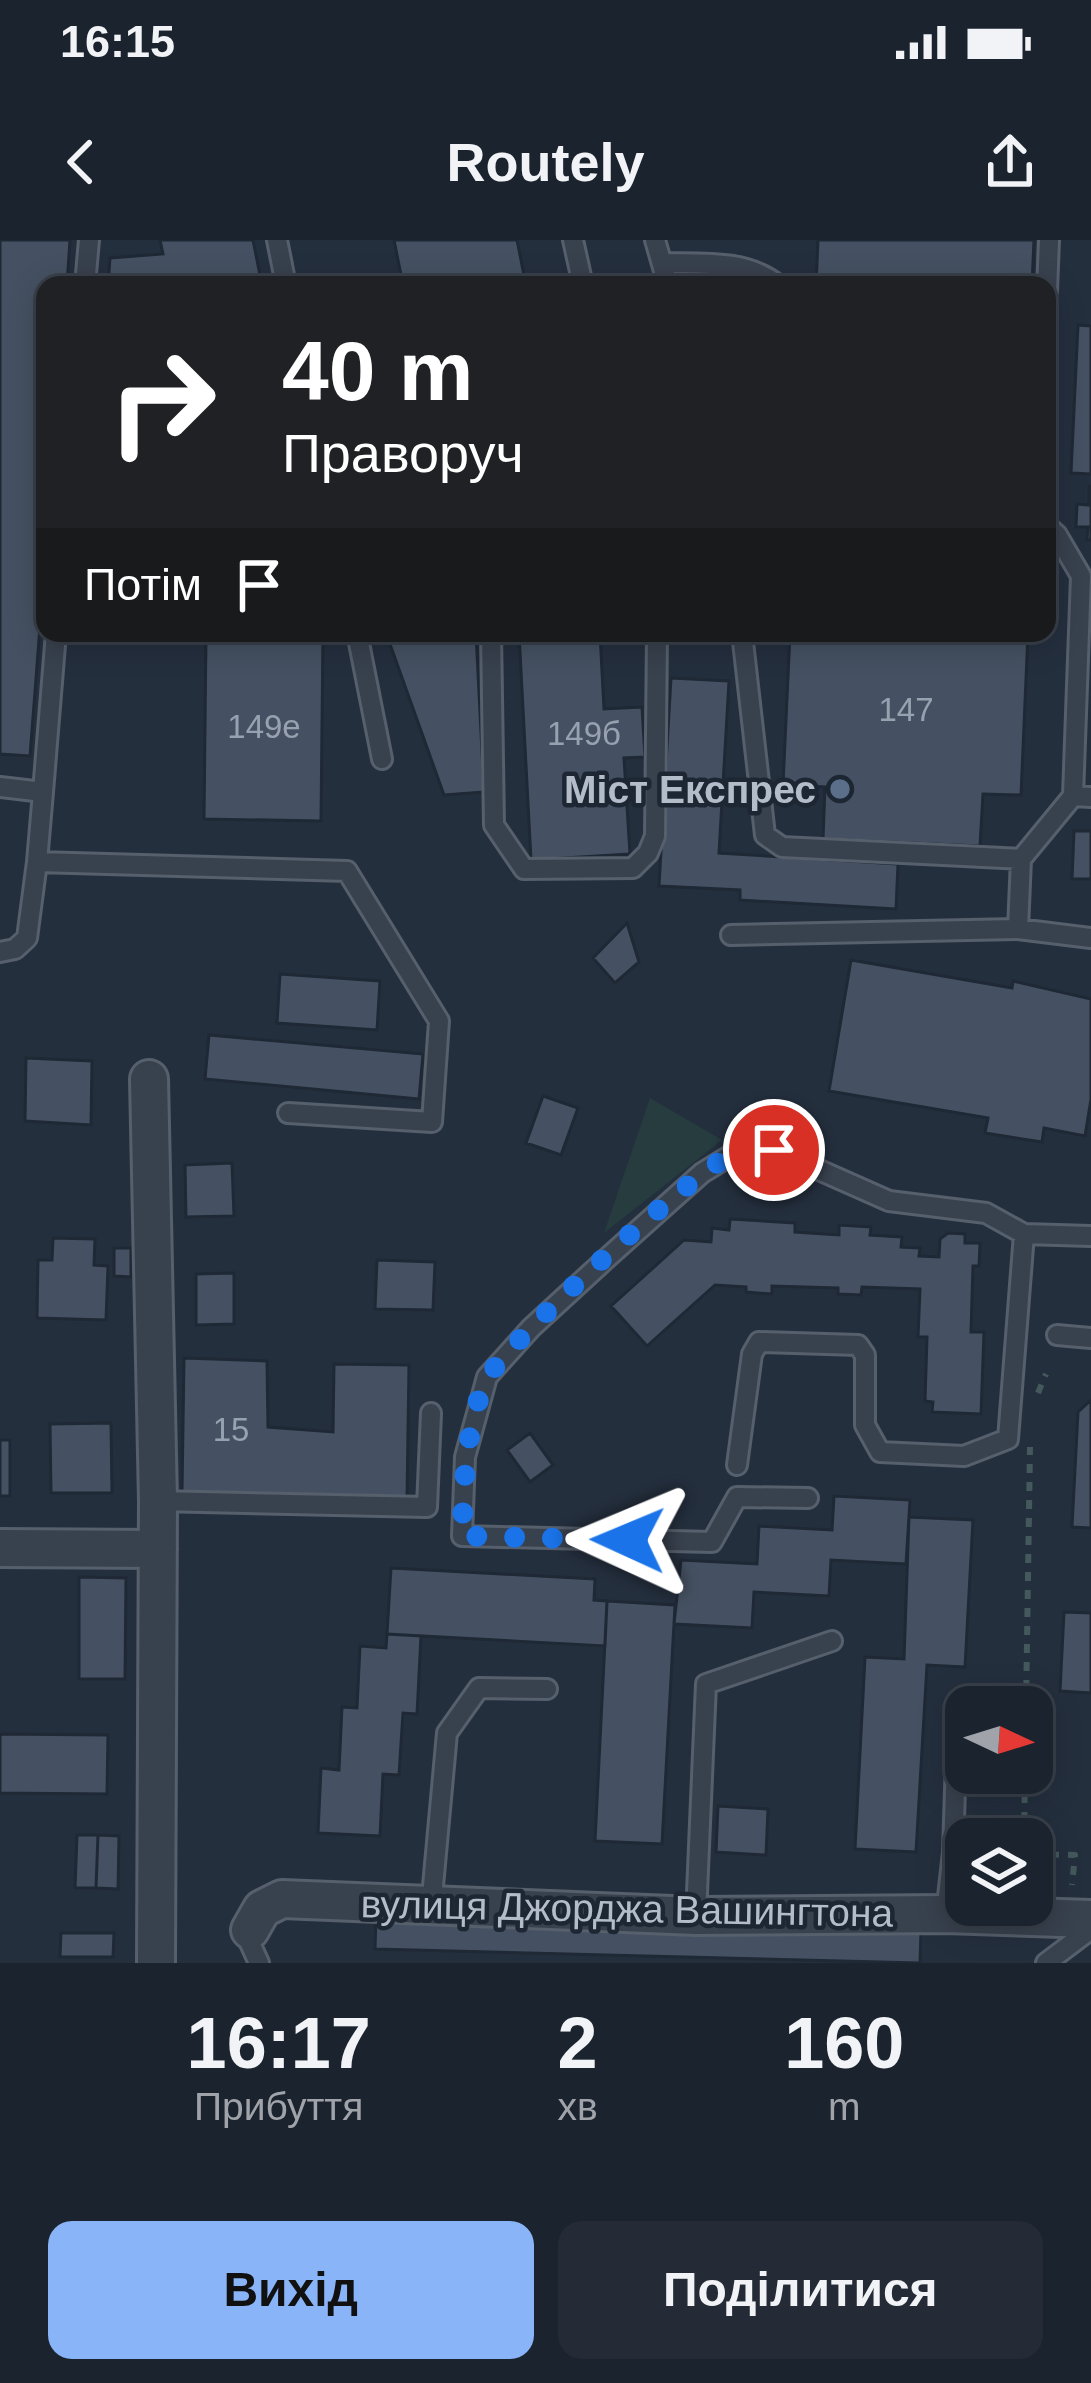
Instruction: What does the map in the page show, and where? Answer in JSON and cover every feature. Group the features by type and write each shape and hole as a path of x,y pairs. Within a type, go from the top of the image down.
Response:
{"street":[{"path":"148,1078 158,1501 156,1963"},
{"path":"0,1548 158,1549"},
{"name":"вулиця Джорджа Вашингтона","path":"255,1946 262,1910 282,1899 696,1916 945,1914"},
{"name":"вулиця Джорджа Вашингтона","path":"1053,1920 1084,1922"}],"lane":[{"path":"86,276 89,240"},
{"path":"277,240 284,276"},
{"path":"572,240 581,276"},
{"path":"655,240 666,276"},
{"path":"1048,276 1049,240"},
{"path":"662,263 744,266 767,276"},
{"path":"1018,928 1021,859 1082,796 1081,576 1056,539"},
{"path":"0,952 15,949 27,938 32,923 55,642"},
{"path":"359,642 382,759"},
{"path":"491,642 494,825 524,869 633,868 648,853 655,836 657,642"},
{"path":"743,642 765,835 782,847 1021,859"},
{"path":"0,788 43,792"},
{"path":"37,862 346,871 439,1021 432,1122 289,1113"},
{"path":"731,935 1018,928 1091,938"},
{"path":"808,1498 736,1497 712,1542 462,1536 465,1457 487,1377 531,1328 622,1245 702,1173 736,1152 774,1150 889,1201 986,1213 1024,1234 1091,1236"},
{"path":"737,1465 752,1354 759,1342 858,1346 865,1355 865,1425 880,1452 964,1456 1008,1439 1024,1234"},
{"path":"1057,1335 1091,1338"},
{"path":"158,1501 427,1507 431,1413"},
{"path":"696,1916 706,1684 832,1641"},
{"path":"431,1907 447,1733 479,1688 547,1689"},
{"path":"1046,1963 1084,1922"}],"path":[{"path":"1026,1686 1030,1432"},
{"path":"1053,1854 1075,1855 1084,1922"}],"green space":[{"path":"650,1098 722,1140 604,1233"}],"building":[{"path":"0,240 70,240 68,276 36,276 39,642 30,756 0,754"},
{"path":"160,240 253,240 260,276 109,276 110,258 163,254"},
{"path":"394,240 517,240 524,276 401,276"},
{"path":"818,240 1034,240 1032,276 816,276"},
{"path":"1078,325 1091,326 1091,474 1071,473"},
{"path":"1089,486 1091,540 1087,540 1088,527 1076,527 1077,504 1089,505"},
{"path":"206,642 323,642 321,821 204,819"},
{"path":"389,642 476,642 484,792 444,795"},
{"path":"519,642 600,642 604,709 642,707 645,757 624,758 630,854 531,860"},
{"path":"790,642 1028,642 1021,795 983,794 980,846 823,839 825,787 783,785"},
{"path":"671,678 729,681 719,853 898,864 896,909 740,900 740,890 659,886"},
{"path":"1074,831 1091,831 1091,879 1072,879"},
{"path":"627,923 639,962 615,983 593,958"},
{"path":"851,960 1012,988 1013,981 1091,999 1091,1099 1085,1136 1044,1128 1042,1142 985,1133 988,1118 829,1091"},
{"path":"280,974 380,981 377,1030 277,1023"},
{"path":"209,1035 423,1054 419,1099 205,1079"},
{"path":"26,1058 92,1061 91,1125 25,1121"},
{"path":"543,1096 578,1108 561,1155 526,1143"},
{"path":"232,1163 234,1216 186,1217 185,1165"},
{"path":"730,1219 795,1223 795,1232 839,1235 839,1225 871,1227 870,1235 902,1237 901,1247 920,1248 919,1256 939,1257 940,1239 948,1233 965,1234 965,1243 980,1243 979,1266 973,1266 971,1332 984,1332 981,1414 932,1412 933,1402 925,1401 927,1337 918,1337 920,1289 862,1287 861,1295 838,1294 838,1288 772,1286 772,1294 715,1285 647,1346 611,1306 684,1240 711,1242 712,1228 729,1230"},
{"path":"53,1238 95,1239 94,1265 108,1266 106,1320 37,1318 38,1260 52,1260"},
{"path":"114,1248 131,1248 131,1277 114,1276"},
{"path":"377,1260 435,1262 433,1310 375,1309"},
{"path":"234,1273 234,1324 196,1325 196,1274"},
{"path":"184,1358 267,1361 268,1427 333,1432 334,1364 409,1365 407,1499 182,1492"},
{"path":"1091,1400 1091,1528 1072,1527 1078,1412"},
{"path":"111,1423 112,1493 51,1493 50,1424"},
{"path":"530,1433 553,1465 530,1482 507,1450"},
{"path":"0,1440 10,1440 10,1496 0,1496"},
{"path":"834,1496 910,1500 906,1564 831,1560 829,1596 754,1592 752,1628 674,1624 681,1560 757,1564 759,1526 832,1530"},
{"path":"909,1517 973,1520 965,1667 927,1665 916,1852 855,1849 865,1657 904,1659"},
{"path":"391,1568 595,1579 594,1600 607,1601 605,1646 387,1634"},
{"path":"79,1577 126,1578 125,1679 79,1679"},
{"path":"607,1601 675,1605 662,1844 595,1841"},
{"path":"1064,1612 1091,1613 1091,1693 1060,1691"},
{"path":"387,1634 421,1636 417,1714 403,1713 399,1775 383,1774 380,1836 318,1833 321,1768 339,1770 342,1707 357,1708 360,1646 386,1648"},
{"path":"0,1734 108,1735 107,1794 0,1793"},
{"path":"718,1806 768,1809 766,1855 716,1852"},
{"path":"77,1835 98,1835 96,1888 75,1888"},
{"path":"98,1835 119,1836 118,1889 96,1888"},
{"path":"376,1916 921,1931 920,1963 375,1949"},
{"path":"61,1933 114,1933 113,1957 60,1957"}],"place":[{"name":"Міст Експрес","path":"840,789"}],"route":[{"path":"628,1540 462,1536 465,1457 487,1377 531,1328 702,1173 736,1152 774,1150"}]}
